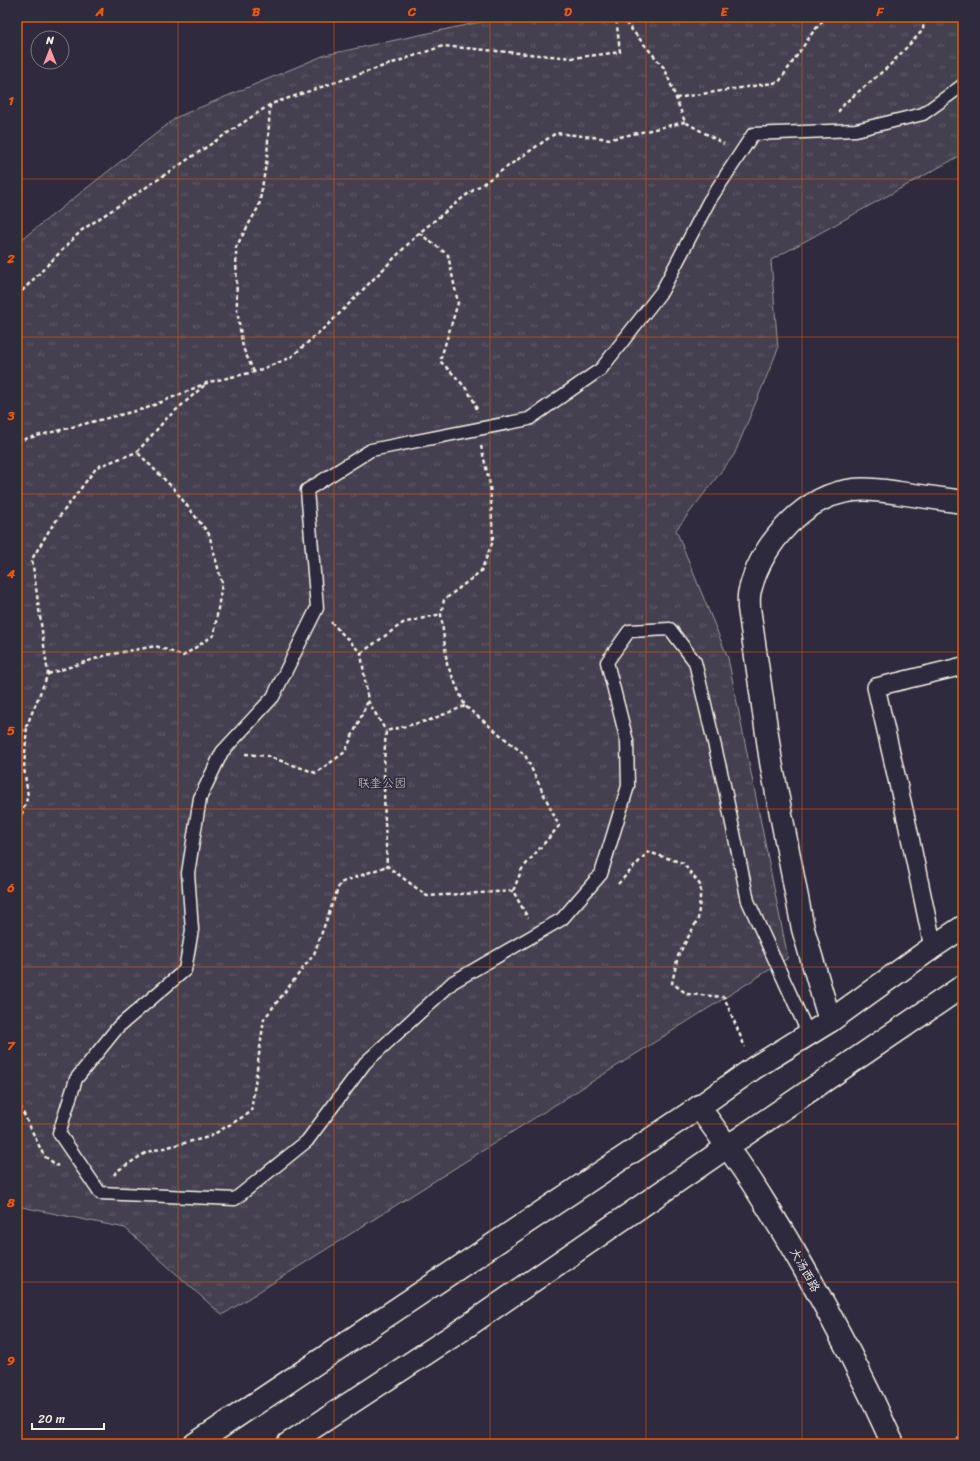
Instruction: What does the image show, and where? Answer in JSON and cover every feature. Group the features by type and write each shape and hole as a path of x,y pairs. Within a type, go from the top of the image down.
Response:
{"main road":[{"path":"830,1021 804,929 771,762 749,608 749,592 756,573 767,551 782,531 800,514 818,501 836,493 855,489 963,502"},
{"path":"195,1444 700,1107 754,1068 830,1021 963,927"},
{"path":"288,1444 463,1329 727,1146 963,986"},
{"name":"大汤西路","path":"700,1107 757,1191 811,1281 893,1444"}],"street":[{"path":"933,947 876,687 963,666"}],"lane":[{"path":"808,1035 748,901 724,785 695,662 670,629 629,631 607,662 627,741 628,786 601,874 562,919 453,982 365,1063 307,1141 235,1199 100,1193 59,1133 76,1079 118,1027 185,970 192,930 188,873 200,798 222,752 273,697 317,608 307,490 371,450 529,419 601,368 662,291 709,202 754,134 856,130 923,114 963,85"}],"path":[{"path":"17,296 82,230 270,104 443,46 572,58 620,52 616,17"},
{"path":"621,17 665,69 685,122 740,154"},
{"path":"676,98 779,82 813,32 826,17"},
{"path":"824,132 845,103 888,67 923,30 924,17"},
{"path":"254,372 243,348 237,310 236,247 259,206 267,158 270,104"},
{"path":"17,441 147,408 209,382 254,372 290,358 334,320 420,233 465,196 556,133 611,139 685,122"},
{"path":"420,233 448,255 458,303 440,361 463,385 476,406 477,429 490,486 493,541 481,571 444,600 441,614 447,664 465,706 525,755 559,826 522,868 513,891 536,934"},
{"path":"17,738 27,724 48,674 32,559 50,529 97,467 137,452 166,418 209,382"},
{"path":"48,674 108,654 156,646 183,656 214,635 222,583 209,534 174,489 137,452"},
{"path":"317,608 361,652 368,701 386,731 384,804 388,866 427,896 513,891"},
{"path":"361,652 403,623 441,614"},
{"path":"222,752 267,756 316,773 345,752 368,701"},
{"path":"386,731 430,720 465,706"},
{"path":"17,828 28,796 24,768 27,724"},
{"path":"617,885 648,852 683,863 701,886 698,919 678,956 672,983 686,994 724,997 754,1068"},
{"path":"100,1193 117,1171 147,1152 209,1137 251,1112 264,1019 314,954 340,883 388,866"}],"green space":[{"name":"联奎公园","path":"504,17 963,17 963,154 771,260 778,349 734,455 676,530 728,658 788,958 222,1315 125,1228 17,1206 17,243 177,117 325,55"}]}
